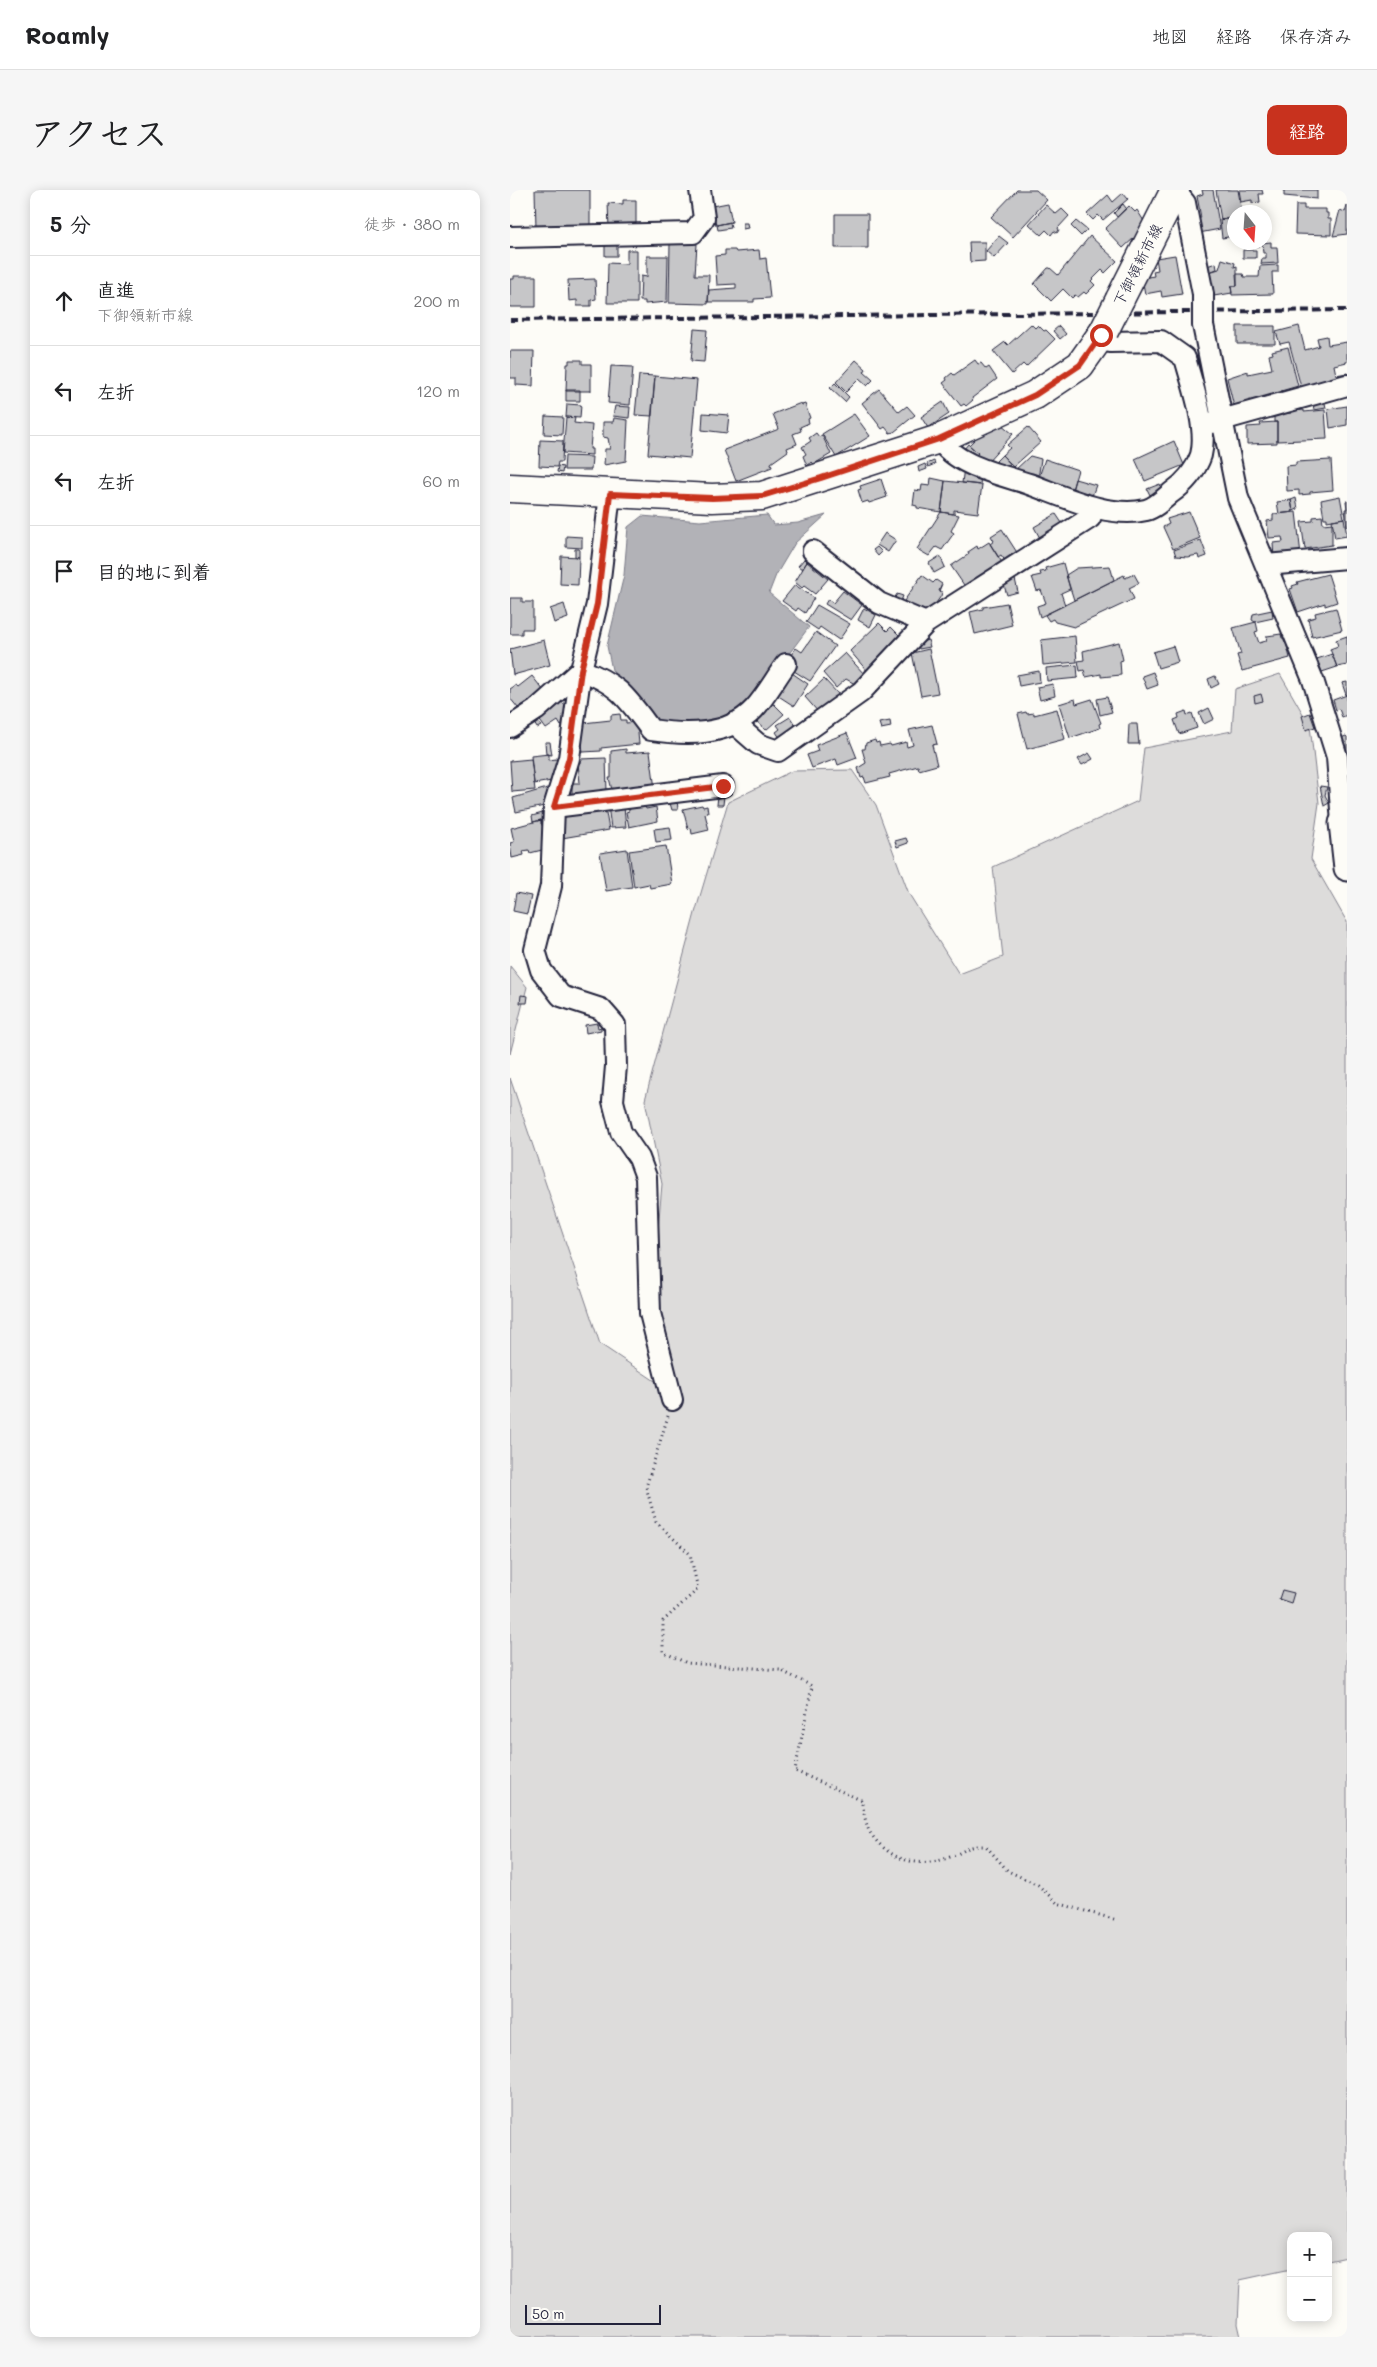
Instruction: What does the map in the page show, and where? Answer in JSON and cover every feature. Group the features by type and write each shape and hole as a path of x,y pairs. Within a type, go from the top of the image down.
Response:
{"main road":[{"name":"下御領新市線","path":"510,488 712,498 762,496 939,439 1035,395 1080,365 1102,333 1179,190"}],"street":[{"path":"510,237 693,233 704,218 700,190"},
{"path":"1179,190 1185,203 1202,294 1202,325 1238,498 1313,680 1337,758 1347,868"},
{"path":"939,439 946,450 970,463 1094,508 1132,512 1148,510 1176,490 1190,477 1201,454 1202,426 1185,358 1161,342 1110,342 1102,333"},
{"path":"1202,426 1347,385"},
{"path":"610,494 597,604 581,670 569,758 554,807 551,886 536,950 541,970 560,996 602,1009 615,1025 616,1066 613,1101 621,1132 640,1158 646,1177 650,1313 672,1400"},
{"path":"734,723 758,744 778,751 861,692 926,623 1090,518 1094,508"},
{"path":"813,551 879,603 926,623"},
{"path":"1266,565 1347,558"},
{"path":"581,670 605,679 625,697 651,730 681,734 707,732 734,723 753,710 786,664"},
{"path":"510,728 536,710 581,670"},
{"path":"554,807 723,786"}],"path":[{"path":"672,1400 646,1487 656,1522 690,1554 698,1589 663,1621 663,1652 687,1663 780,1670 812,1686 795,1770 861,1800 871,1833 897,1858 923,1864 950,1857 971,1845 986,1846 1008,1871 1038,1886 1057,1903 1117,1920"}],"shaded area":[{"path":"767,515 774,525 798,523 826,515 795,543 776,575 769,593 809,627 755,699 721,719 680,728 654,724 612,670 607,646 624,575 628,527 642,516 700,521"},
{"path":"1280,674 1310,726 1319,803 1311,859 1347,922 1347,2257 1332,2260 1332,2232 1287,2232 1287,2270 1240,2280 1238,2324 1241,2337 510,2337 510,1078 600,1344 667,1389 653,1289 662,1184 645,1100 695,913 728,802 792,771 852,770 876,805 909,894 959,974 1003,957 993,867 1138,801 1144,748 1232,731 1235,689"},
{"path":"510,966 527,987 510,1054"}],"building":[{"path":"535,190 590,190 590,227 536,228"},
{"path":"1017,190 1036,190 1047,200 1013,237 991,217"},
{"path":"1202,190 1213,190 1220,229 1199,233 1197,218 1201,218 1197,196 1203,194"},
{"path":"1216,190 1238,190 1241,205 1227,205 1227,219 1221,220"},
{"path":"1239,190 1262,190 1263,194 1259,194 1260,202 1252,203 1252,200 1241,202"},
{"path":"1284,190 1317,190 1317,199 1284,196"},
{"path":"1123,193 1128,199 1103,220 1098,215 1093,220 1087,214 1108,195 1113,202"},
{"path":"623,200 636,200 636,228 609,228 608,203 623,204"},
{"path":"728,203 732,222 716,225 712,206"},
{"path":"1123,204 1126,208 1117,217 1114,213"},
{"path":"1046,205 1056,214 1062,209 1069,216 1058,228 1057,233 1054,231 1051,235 1046,230 1041,235 1029,224"},
{"path":"1296,205 1304,205 1304,209 1326,209 1328,219 1331,219 1331,235 1295,234"},
{"path":"1347,205 1347,234 1333,236 1340,210 1345,212"},
{"path":"1129,206 1135,212 1137,210 1147,226 1123,248 1105,229"},
{"path":"835,214 868,214 868,248 835,248"},
{"path":"1227,219 1227,237 1222,238 1220,220"},
{"path":"1076,221 1087,230 1081,236 1071,226"},
{"path":"730,222 731,228 718,230 717,225"},
{"path":"743,223 747,223 748,228 743,229"},
{"path":"999,236 1008,243 994,258 986,251"},
{"path":"1090,236 1117,261 1105,273 1102,270 1091,281 1095,285 1086,294 1084,292 1078,297 1075,295 1072,298 1063,289 1051,301 1034,284 1048,268 1058,275"},
{"path":"969,242 985,242 985,261 970,262"},
{"path":"605,243 617,243 617,256 605,256"},
{"path":"670,244 697,244 695,275 709,275 708,304 669,303"},
{"path":"1272,247 1277,247 1278,263 1261,264 1262,258 1266,258 1266,253 1263,253 1263,250 1272,250"},
{"path":"627,250 637,250 637,303 607,303 608,263 627,264"},
{"path":"725,250 735,250 736,252 759,250 760,259 766,258 770,298 754,299 754,302 708,302 709,290 736,288 736,284 717,285 715,256 725,255"},
{"path":"1243,250 1256,250 1256,258 1243,258"},
{"path":"1175,255 1182,294 1162,297 1161,291 1145,294 1142,278 1154,276 1153,271 1158,270 1156,258"},
{"path":"647,256 668,256 667,302 645,304 645,301 640,301 641,276 647,277"},
{"path":"1222,259 1235,263 1234,267 1237,266 1237,286 1231,286 1232,293 1214,296 1209,272 1219,269"},
{"path":"1216,263 1217,269 1209,272 1207,266"},
{"path":"1278,265 1278,272 1272,272 1273,294 1232,295 1231,286 1237,286 1236,274 1243,274 1244,277 1259,277 1260,266"},
{"path":"514,276 536,276 536,307 510,307 510,279 514,279"},
{"path":"595,279 596,299 591,300 591,306 577,306 577,300 569,301 568,280"},
{"path":"1031,324 1035,328 1038,325 1044,331 1046,330 1055,339 1026,367 1023,364 1012,374 993,351 1005,342 1008,345"},
{"path":"1059,326 1066,334 1060,339 1053,331"},
{"path":"1237,326 1275,326 1275,344 1237,344"},
{"path":"1299,326 1305,350 1319,346 1317,338 1327,336 1328,345 1347,342 1347,362 1334,365 1336,375 1347,373 1347,381 1302,391 1289,342 1280,344 1276,332"},
{"path":"694,329 707,330 704,362 691,361"},
{"path":"1288,347 1298,386 1281,391 1282,397 1234,407 1227,378 1248,371 1248,374 1272,369 1269,355 1273,354 1272,351"},
{"path":"510,351 534,351 533,386 516,385 516,378 510,378"},
{"path":"569,360 582,360 582,364 591,364 591,391 566,391 567,364 569,364"},
{"path":"856,360 866,369 864,372 873,380 867,386 859,379 846,392 836,382"},
{"path":"975,360 986,369 989,367 997,379 972,398 973,400 966,406 964,404 961,406 943,383 952,373 954,375"},
{"path":"611,366 633,367 630,405 608,403"},
{"path":"639,375 655,376 652,416 635,415"},
{"path":"655,376 697,380 690,458 648,454"},
{"path":"835,383 849,397 845,402 830,388"},
{"path":"879,389 899,412 907,406 915,415 894,432 890,433 885,427 882,429 862,403"},
{"path":"566,390 580,390 580,401 566,401"},
{"path":"1324,398 1326,408 1314,410 1312,399"},
{"path":"943,402 949,414 928,428 921,417"},
{"path":"801,403 802,405 805,404 810,418 808,419 809,423 800,427 801,431 793,434 797,444 787,448 788,451 771,463 772,467 736,481 724,450 779,429 773,414"},
{"path":"567,404 581,405 580,418 566,417"},
{"path":"615,406 630,407 629,418 613,416"},
{"path":"1347,406 1347,425 1330,428 1328,409"},
{"path":"1304,410 1304,412 1325,410 1327,439 1277,441 1277,422 1274,422 1274,414"},
{"path":"703,413 729,415 727,433 702,430"},
{"path":"854,414 870,436 836,457 822,434"},
{"path":"545,416 563,417 562,435 544,434"},
{"path":"566,417 575,418 574,423 592,425 590,449 592,449 592,455 563,453"},
{"path":"614,418 628,420 626,461 604,465 605,449 610,449 608,438 603,437 603,422 613,422"},
{"path":"1277,422 1277,443 1247,444 1247,427 1261,426 1260,423"},
{"path":"1001,424 1013,434 986,464 975,456 978,453 969,445 983,431 987,434 994,426 997,429"},
{"path":"1028,427 1041,442 1013,467 1002,455 1010,448 1007,445"},
{"path":"816,433 819,437 822,435 831,454 807,466 803,456 806,454 802,447 811,441 809,438"},
{"path":"540,440 563,441 562,462 558,462 557,467 539,466"},
{"path":"1174,441 1184,465 1145,481 1135,459"},
{"path":"968,444 978,453 974,458 964,449"},
{"path":"1002,455 1011,464 1004,470 996,461"},
{"path":"565,456 592,457 591,470 564,470"},
{"path":"1030,456 1041,459 1038,479 1014,471"},
{"path":"1045,459 1078,470 1072,490 1038,480"},
{"path":"1331,460 1333,490 1299,495 1299,490 1287,491 1286,466 1296,465 1296,462"},
{"path":"934,461 935,464 928,467 927,464"},
{"path":"925,464 927,469 919,472 918,467"},
{"path":"558,466 563,467 562,473 557,472"},
{"path":"964,467 981,474 980,485 962,483"},
{"path":"931,478 945,481 941,512 917,508 917,506 913,505 915,490 921,491 922,485 930,486"},
{"path":"881,479 887,497 869,503 868,501 862,503 858,490 861,489 860,486"},
{"path":"1075,479 1096,485 1092,496 1072,490"},
{"path":"945,481 982,485 978,513 954,510 954,514 941,512"},
{"path":"1160,484 1162,489 1150,495 1147,489"},
{"path":"1340,496 1344,518 1327,521 1327,518 1324,518 1321,500"},
{"path":"1296,498 1298,509 1293,511 1291,500"},
{"path":"1291,500 1293,512 1279,514 1277,502"},
{"path":"1345,509 1347,509 1347,527"},
{"path":"941,512 959,515 951,531 954,533 942,550 936,547 929,556 917,549"},
{"path":"1189,512 1200,538 1173,549 1163,527 1169,524 1167,519"},
{"path":"1296,512 1301,555 1274,558 1273,543 1283,542 1282,537 1269,538 1267,521 1273,520 1273,514"},
{"path":"1056,514 1064,526 1041,540 1034,527"},
{"path":"1322,516 1323,524 1332,523 1332,545 1305,549 1301,522 1313,521 1313,517"},
{"path":"1344,518 1347,536 1335,538 1332,520"},
{"path":"1002,529 1018,554 1006,562 1001,555 998,557 990,544 994,541 991,536"},
{"path":"885,533 896,540 888,552 877,545"},
{"path":"566,536 582,537 582,548 566,547"},
{"path":"1201,540 1207,556 1199,559 1198,555 1176,556 1174,550"},
{"path":"989,542 1003,564 966,588 951,566 977,546 978,549"},
{"path":"877,547 882,552 878,556 873,550"},
{"path":"575,549 579,549 579,557 575,557"},
{"path":"561,556 579,557 578,585 560,584"},
{"path":"940,556 945,567 934,573 929,563"},
{"path":"804,559 807,562 802,569 798,566"},
{"path":"807,562 828,579 815,594 804,586 802,588 795,582"},
{"path":"1063,563 1070,589 1061,593 1065,605 1040,617 1037,606 1046,603 1041,590 1037,591 1032,577 1041,575 1040,572 1046,571 1045,568"},
{"path":"1110,566 1114,580 1074,600 1066,575 1077,568"},
{"path":"1134,574 1139,583 1129,588 1134,599 1074,627 1055,622 1053,619 1049,621 1045,615 1124,575 1125,578"},
{"path":"1328,574 1337,602 1325,606 1325,603 1298,612 1290,589 1293,588 1292,586 1298,584 1297,582"},
{"path":"922,575 933,583 936,580 942,584 939,591 942,592 941,596 927,616 904,601"},
{"path":"1015,579 1018,592 1007,595 1003,582"},
{"path":"795,585 814,598 805,613 798,608 796,611 782,601"},
{"path":"843,591 862,605 851,620 825,604 828,599 833,603"},
{"path":"897,594 903,596 901,601 894,599"},
{"path":"510,598 522,598 522,602 533,602 533,629 522,629 522,634 510,634"},
{"path":"1007,603 1012,625 975,634 970,612 983,609 983,607"},
{"path":"564,604 568,618 554,623 550,609"},
{"path":"817,605 850,624 839,640 820,627 818,630 806,622"},
{"path":"864,608 876,615 870,627 858,620"},
{"path":"1336,608 1342,630 1312,637 1308,619 1316,617 1315,613"},
{"path":"1272,610 1273,618 1255,622 1252,620 1253,614"},
{"path":"1256,622 1258,631 1255,632 1259,643 1266,641 1267,636 1281,634 1282,638 1285,638 1290,658 1242,671 1237,655 1241,654 1233,628"},
{"path":"879,623 887,631 891,627 901,637 868,672 850,651"},
{"path":"816,632 835,646 810,681 794,671 797,666 788,659 796,648 802,652"},
{"path":"1075,636 1077,662 1043,665 1041,640"},
{"path":"1347,636 1347,665 1337,667 1330,649 1338,646 1336,640"},
{"path":"544,640 550,665 513,675 510,649"},
{"path":"928,640 930,647 919,649 918,643"},
{"path":"1119,642 1123,660 1120,661 1121,675 1101,677 1101,674 1086,677 1084,670 1080,671 1078,661 1084,660 1083,651"},
{"path":"1173,646 1178,662 1158,668 1153,652"},
{"path":"929,649 938,693 921,696 912,653"},
{"path":"845,653 865,675 855,684 846,679 836,688 823,673"},
{"path":"1332,654 1337,667 1322,672 1317,659"},
{"path":"1077,665 1078,678 1047,681 1046,668"},
{"path":"1039,671 1040,682 1019,686 1017,675"},
{"path":"1153,672 1158,685 1147,689 1142,676"},
{"path":"792,673 808,684 794,706 777,695"},
{"path":"532,676 544,691 518,708 510,698 510,689 516,685 518,687"},
{"path":"1215,676 1219,684 1211,688 1208,679"},
{"path":"824,679 839,695 819,713 805,697"},
{"path":"1347,682 1347,695 1346,695 1342,683"},
{"path":"1053,684 1055,696 1040,700 1037,687"},
{"path":"1261,694 1263,701 1255,703 1254,696"},
{"path":"1347,695 1347,715 1342,717 1339,709 1336,710 1333,700"},
{"path":"1107,697 1112,712 1100,715 1097,699"},
{"path":"1075,699 1076,704 1092,699 1101,723 1099,724 1100,728 1070,738 1059,704"},
{"path":"562,702 570,713 565,716 568,722 561,726 558,721 546,729 538,718"},
{"path":"774,704 784,714 766,730 754,719"},
{"path":"1209,708 1214,719 1204,724 1199,713"},
{"path":"1057,709 1065,739 1027,749 1018,714 1026,712 1027,714 1034,713 1034,715"},
{"path":"1186,711 1187,715 1192,713 1197,728 1179,734 1174,720 1179,718 1178,714"},
{"path":"1310,713 1315,727 1306,730 1302,716"},
{"path":"620,714 621,720 626,720 626,723 637,722 639,744 601,748 601,751 583,752 582,744 580,744 583,723 611,720 611,715"},
{"path":"790,717 797,728 780,738 776,732 780,729 777,725"},
{"path":"537,720 541,726 537,728 534,723"},
{"path":"890,721 891,727 881,729 879,723"},
{"path":"1129,724 1137,724 1139,744 1128,744"},
{"path":"932,725 937,744 932,745 937,765 919,770 918,766 889,774 890,777 866,783 864,777 861,778 858,768 866,763 862,749 865,749 866,743 875,740 876,743 879,742 880,746 890,744 891,746 906,742 907,747 913,745 909,730"},
{"path":"847,733 857,758 838,765 836,759 812,768 807,755 818,751 816,745"},
{"path":"1347,737 1347,753 1341,738"},
{"path":"545,742 550,742 552,755 546,754"},
{"path":"626,749 626,753 650,751 655,789 612,790 609,778 611,778 611,751"},
{"path":"1089,753 1093,759 1082,765 1078,759"},
{"path":"549,754 549,760 564,758 557,780 534,784 531,756"},
{"path":"606,758 607,792 572,800 572,783 580,783 578,763 580,763 580,759"},
{"path":"531,759 535,790 512,792 510,761"},
{"path":"1320,786 1327,787 1325,795 1329,803 1324,806"},
{"path":"547,788 553,789 549,805 516,812 513,798"},
{"path":"718,796 724,796 723,805 717,805"},
{"path":"677,799 678,810 672,810 669,800"},
{"path":"702,805 703,807 707,806 708,813 705,814 709,830 692,834 691,828 688,829 683,809"},
{"path":"608,806 624,807 626,827 611,828"},
{"path":"645,806 646,809 656,807 658,821 629,827 626,812 629,809"},
{"path":"605,807 609,830 562,838 565,814"},
{"path":"546,812 548,822 541,824 541,820 533,822 532,816"},
{"path":"541,820 542,826 544,825 546,849 530,853 529,850 523,851 524,855 512,858 510,843 514,842 511,828"},
{"path":"670,827 672,840 656,842 654,829"},
{"path":"906,838 908,843 897,847 895,841"},
{"path":"666,846 672,884 650,888 649,884 634,887 629,851"},
{"path":"627,849 632,887 606,891 600,853"},
{"path":"516,893 531,896 527,914 513,911"},
{"path":"521,995 528,996 527,1003 520,1003"},
{"path":"597,1023 598,1028 601,1027 601,1030 586,1033 585,1025"},
{"path":"1282,1590 1294,1593 1291,1603 1279,1599"}],"railway":[{"path":"510,320 1347,310"}],"route":[{"path":"723,786 554,807 569,758 581,670 597,604 610,494 712,498 762,496 821,478 939,439 1035,395 1080,365 1101,335"}]}
